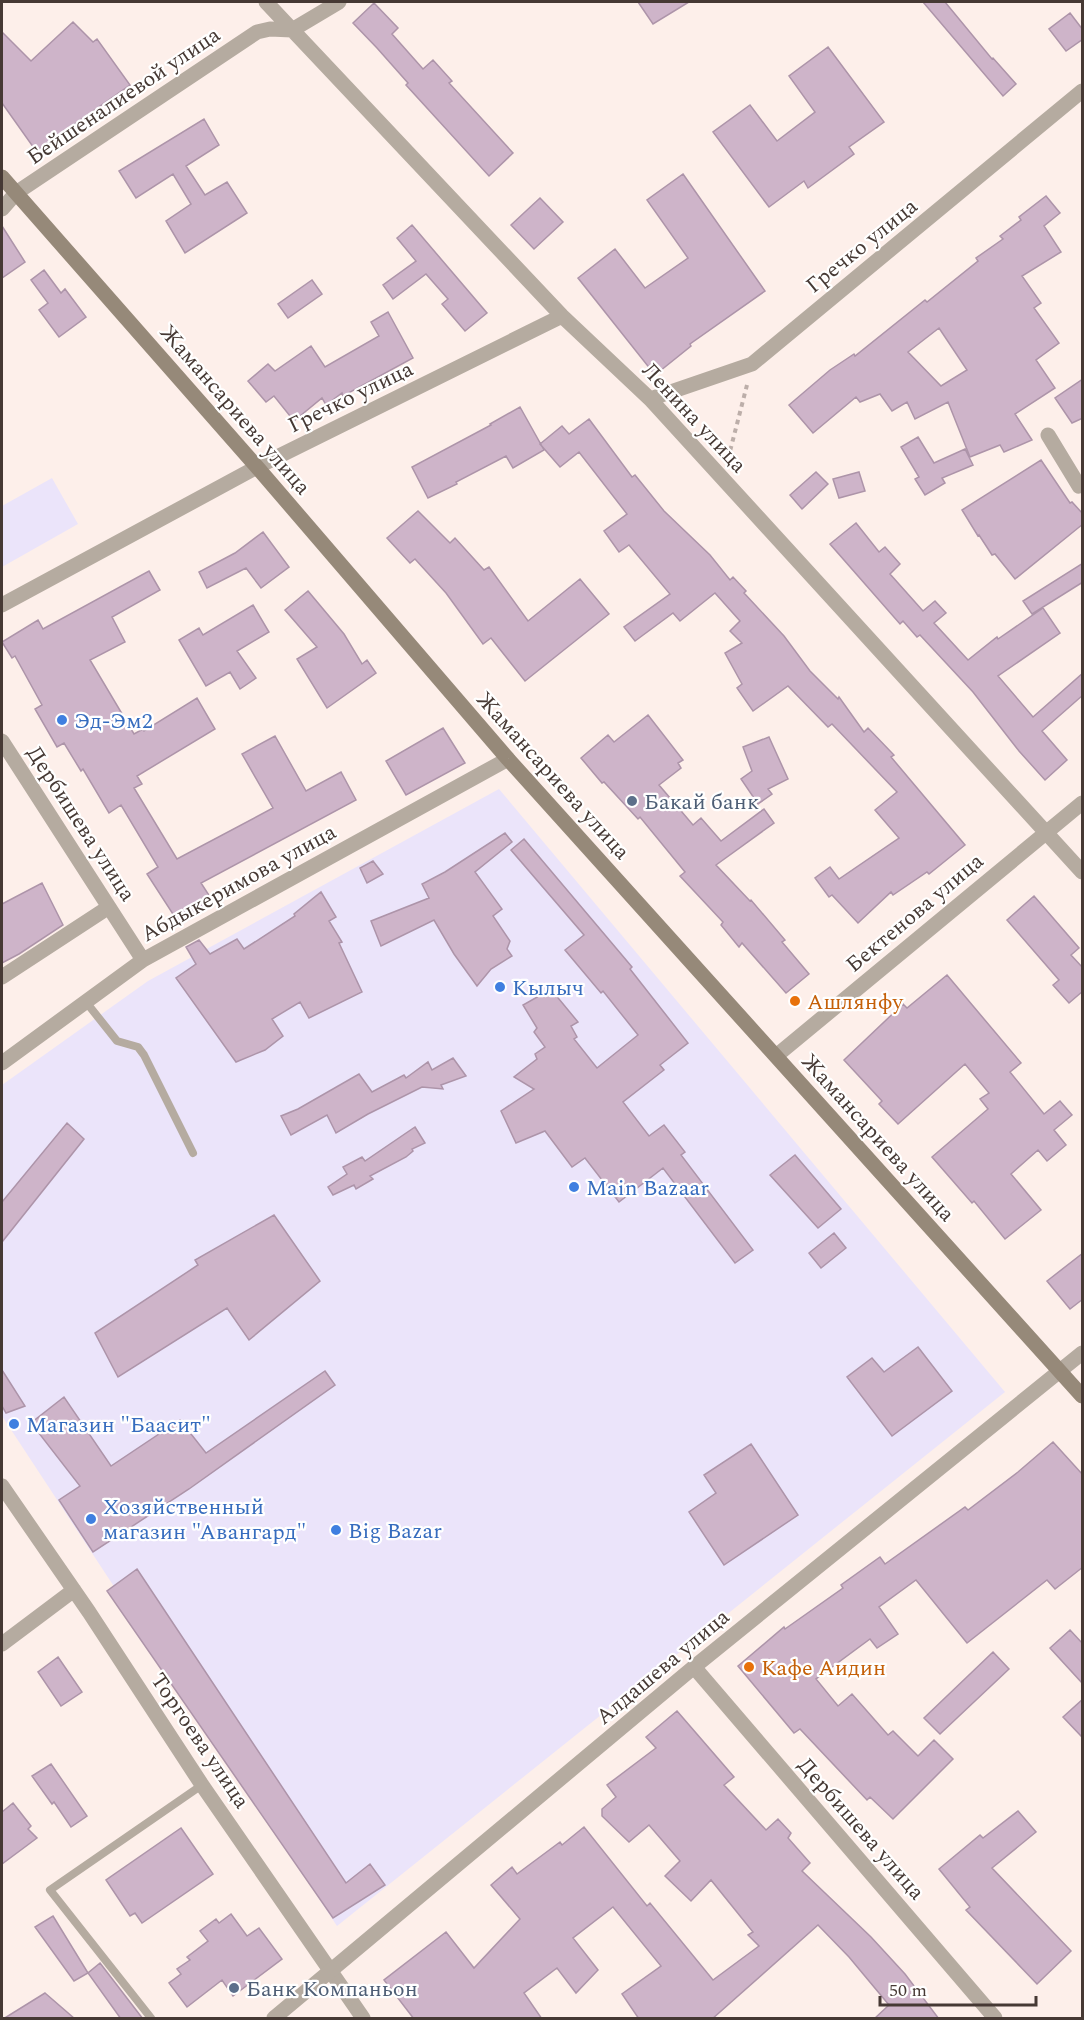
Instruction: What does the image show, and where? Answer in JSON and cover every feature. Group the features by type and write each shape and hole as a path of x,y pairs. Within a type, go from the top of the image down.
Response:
{"main road":[{"name":"Жамансариева улица","path":"2,177 257,467 508,759 1083,1396"}],"street":[{"name":"Ленина улица","path":"266,2 562,316 650,399 1083,872"},
{"name":"Бейшеналиевой улица","path":"2,209 16,193 257,32 270,29 292,30 339,2"},
{"name":"Гречко улица","path":"650,399 752,364 1083,92"},
{"name":"Гречко улица","path":"2,605 257,467 562,316"},
{"path":"1048,435 1079,486 1083,485"},
{"name":"Дербишева улица","path":"2,741 143,960"},
{"name":"Абдыкеримова улица","path":"2,1063 143,960 508,759"},
{"name":"Бектенова улица","path":"776,1056 1083,803"},
{"path":"2,977 109,907"},
{"name":"Алдашева улица","path":"274,2019 694,1667 1083,1353"},
{"name":"Торгоева улица","path":"2,1486 74,1590 202,1785 363,2019"},
{"path":"2,1644 74,1590"},
{"name":"Дербишева улица","path":"694,1667 995,2019"}],"lane":[{"path":"86,1002 117,1041 138,1047 144,1055 192,1154"},
{"path":"151,2019 50,1890 202,1785"}],"path":[{"path":"723,479 752,364"}],"shaded area":[{"path":"52,478 78,524 2,567 2,506"},
{"path":"499,789 1005,1392 337,1926 2,1416 2,1085 148,981"}],"building":[{"path":"638,2 689,2 653,24"},
{"path":"923,2 945,2 1016,84 1003,96"},
{"path":"374,3 398,28 392,34 423,69 433,60 452,81 449,83 513,153 489,176 353,23"},
{"path":"1070,13 1083,30 1083,39 1066,51 1049,29"},
{"path":"73,22 93,42 97,39 130,85 36,151 2,103 2,32 31,61"},
{"path":"828,47 884,122 849,147 854,154 808,188 804,181 769,207 713,132 750,105 777,141 815,112 789,76"},
{"path":"204,119 219,145 186,166 205,195 227,182 247,213 185,253 166,221 191,204 173,174 136,198 119,171"},
{"path":"683,174 765,291 690,344 691,346 655,375 578,278 615,249 645,288 688,258 647,200"},
{"path":"1046,196 1060,213 1044,226 1061,252 1022,276 1041,303 1034,308 1059,343 1036,360 1055,388 1015,414 1032,440 1004,452 1000,445 970,457 948,402 915,419 907,402 892,411 880,394 860,402 856,397 813,433 789,405 830,370 854,354 855,356 978,261 976,258 1003,239 1000,236 1021,220 1019,217","holes":["939,328 967,370 941,386 908,352"]},
{"path":"540,198 563,222 534,249 511,225"},
{"path":"412,225 487,313 465,331 442,304 448,299 426,274 393,299 383,285 416,261 397,238"},
{"path":"2,226 25,262 2,278"},
{"path":"44,270 61,293 65,289 86,317 59,337 39,310 48,303 31,280"},
{"path":"312,280 322,294 288,318 278,304"},
{"path":"388,312 413,358 343,396 342,393 326,405 322,398 294,421 274,396 266,402 248,381 268,364 275,371 311,346 325,367 379,336 371,322"},
{"path":"1083,379 1083,418 1072,423 1055,398"},
{"path":"520,407 544,450 513,468 506,456 428,498 412,467"},
{"path":"589,419 632,477 635,475 664,511 710,555 730,580 733,577 746,591 744,593 784,636 810,671 838,699 839,697 864,732 868,728 894,755 891,757 965,845 929,874 927,872 893,895 891,892 858,923 832,895 829,897 815,878 830,867 839,879 899,838 875,810 897,792 832,724 828,727 788,686 753,711 737,688 742,684 725,653 742,643 730,631 740,621 715,593 680,621 673,613 635,641 624,627 670,594 629,545 619,552 604,531 627,514 579,452 560,467 540,444 562,426 569,434"},
{"path":"918,437 934,463 965,449 973,465 942,478 945,483 925,495 915,479 919,477 901,447"},
{"path":"1041,460 1070,503 1072,502 1083,514 1083,524 1015,579 995,554 992,555 962,510"},
{"path":"816,472 828,484 802,509 790,495"},
{"path":"859,472 865,491 839,498 833,479"},
{"path":"418,511 450,543 455,538 484,570 489,567 528,621 580,579 609,614 525,681 491,638 483,644 446,593 415,559 410,563 387,538"},
{"path":"856,523 879,552 885,547 900,564 890,574 923,611 935,601 946,613 934,623 968,660 997,637 998,639 1043,608 1060,633 998,676 1033,717 1083,673 1083,695 1042,731 1067,760 1045,780 973,692 920,635 917,637 903,621 900,624 830,544"},
{"path":"263,532 289,567 261,588 246,568 207,588 199,572 235,553"},
{"path":"1083,563 1083,582 1032,614 1023,601"},
{"path":"149,571 160,590 112,617 125,642 90,660 134,734 143,729 144,731 197,698 215,729 137,776 142,784 134,788 177,859 273,808 242,754 275,736 306,791 341,772 356,800 201,883 214,903 180,925 147,874 158,867 121,805 109,813 83,769 81,771 64,743 57,747 35,709 42,705 15,656 12,658 2,642 38,620 43,629"},
{"path":"308,591 344,634 362,664 367,660 376,673 327,708 297,659 317,647 285,610"},
{"path":"253,605 269,632 237,651 256,678 240,689 230,672 206,686 179,640 199,628 203,635"},
{"path":"648,715 683,760 678,763 681,768 659,785 693,825 701,818 721,841 764,809 774,823 716,865 751,900 785,940 782,942 809,974 786,993 742,943 739,947 721,925 723,922 680,876 685,872 640,817 638,819 604,782 602,783 581,758 608,735 614,742"},
{"path":"443,728 465,763 406,795 386,761"},
{"path":"769,737 788,779 768,789 772,794 758,804 741,779 752,771 743,747"},
{"path":"505,833 512,842 475,872 502,909 493,916 510,941 507,949 512,956 491,969 477,986 454,954 434,920 381,946 371,921 429,898 422,884 445,872"},
{"path":"524,839 632,967 630,969 688,1043 660,1065 664,1070 623,1102 649,1136 664,1125 685,1152 681,1155 753,1250 735,1263 663,1168 619,1202 585,1158 572,1167 545,1131 516,1143 501,1111 534,1089 514,1077 537,1059 535,1054 545,1047 534,1032 537,1028 523,1005 546,992 549,996 554,993 578,1022 571,1026 577,1037 574,1039 597,1068 638,1035 603,991 601,993 565,950 584,935 511,850"},
{"path":"373,861 383,874 367,883 360,868"},
{"path":"42,883 63,925 2,963 2,904"},
{"path":"321,892 336,917 329,921 342,942 339,943 362,992 309,1018 300,1002 272,1019 283,1036 265,1050 236,1062 176,978 196,964 186,947 199,940 210,954 237,939 244,949 295,916 294,914"},
{"path":"1034,896 1079,948 1071,955 1083,968 1083,991 1069,1003 1053,985 1059,980 1007,920"},
{"path":"947,975 1021,1063 1010,1072 1044,1114 1060,1101 1072,1115 1054,1130 1066,1145 1047,1161 1038,1150 1011,1174 1041,1210 1005,1239 974,1201 972,1203 932,1157 988,1109 980,1099 989,1093 965,1064 898,1124 879,1104 882,1101 844,1060 903,1004 907,1008"},
{"path":"453,1058 466,1076 441,1085 443,1089 422,1087 336,1133 327,1115 291,1135 281,1116 298,1109 359,1074 372,1092 404,1075 406,1078 428,1062 432,1070"},
{"path":"67,1123 84,1139 2,1242 2,1202"},
{"path":"415,1127 425,1143 412,1149 413,1151 406,1157 370,1176 373,1179 356,1189 354,1185 333,1195 328,1187 347,1174 343,1167 362,1157 365,1161"},
{"path":"795,1155 841,1209 818,1228 770,1175"},
{"path":"274,1215 320,1281 249,1340 227,1308 118,1377 95,1333 198,1265 195,1260"},
{"path":"834,1233 846,1248 821,1268 809,1253"},
{"path":"1083,1253 1083,1299 1070,1309 1047,1281"},
{"path":"918,1347 952,1391 892,1436 847,1377 872,1358 884,1372"},
{"path":"2,1370 25,1406 6,1413 2,1406"},
{"path":"325,1371 335,1385 189,1489 93,1552 59,1500 80,1486 31,1423 64,1397 111,1466 180,1420 206,1453"},
{"path":"1053,1442 1083,1475 1083,1567 1055,1589 1047,1580 967,1643 916,1580 879,1607 898,1634 877,1648 870,1639 816,1679 838,1706 852,1694 888,1735 893,1731 918,1756 934,1740 953,1759 893,1819 870,1797 867,1800 800,1729 794,1733 738,1666 784,1627 785,1629 843,1588 841,1585 880,1557 885,1564 965,1507 968,1510"},
{"path":"751,1444 798,1515 724,1565 689,1512 716,1493 704,1475"},
{"path":"137,1569 346,1883 370,1864 385,1885 333,1918 107,1591"},
{"path":"1070,1630 1083,1644 1083,1684 1050,1648"},
{"path":"993,1652 1009,1669 940,1734 924,1718"},
{"path":"58,1657 82,1692 61,1706 38,1672"},
{"path":"1083,1699 1083,1738 1063,1717"},
{"path":"677,1711 734,1777 724,1785 766,1830 778,1819 791,1833 788,1838 810,1863 802,1871 871,1937 905,1974 939,2019 874,2019 889,2005 849,1957 818,1925 712,2019 639,2019 622,1994 661,1966 613,1907 573,1938 598,1970 576,1993 557,1968 524,1993 542,2019 414,2019 384,1980 446,1932 474,1968 520,1919 491,1885 512,1867 517,1874 560,1842 562,1845 584,1827 647,1906 650,1903 713,1980 759,1946 748,1935 753,1932 711,1880 691,1901 665,1876 680,1861 649,1825 629,1842 602,1816 602,1809 616,1797 607,1785 656,1748 646,1737"},
{"path":"51,1764 87,1816 71,1827 32,1776"},
{"path":"13,1803 31,1826 28,1829 37,1838 2,1864 2,1812"},
{"path":"1018,1811 1036,1832 992,1868 1071,1951 1037,1984 966,1910 970,1907 939,1869 980,1835 983,1838"},
{"path":"181,1828 213,1874 142,1923 135,1913 130,1916 106,1880"},
{"path":"231,1914 247,1936 259,1928 282,1959 233,1996 222,1980 187,2007 169,1983 181,1974 177,1969 190,1960 187,1957 208,1941 200,1931 216,1919 219,1923"},
{"path":"53,1916 88,1973 74,1981 35,1927"},
{"path":"100,1963 143,2019 121,2019 88,1973"},
{"path":"45,1993 75,2019 3,2019"}],"place":[{"name":"Эд-Эм2","path":"62,720"},
{"name":"Бакай банк","path":"632,801"},
{"name":"Кылыч","path":"500,987"},
{"name":"Ашлянфу","path":"795,1001"},
{"name":"Main Bazaar","path":"574,1187"},
{"name":"Магазин \"Баасит\"","path":"14,1424"},
{"name":"Хозяйственный магазин \"Авангард\"","path":"91,1519"},
{"name":"Big Bazar","path":"336,1530"},
{"name":"Кафе Аидин","path":"749,1667"},
{"name":"Банк Компаньон","path":"234,1988"}]}
